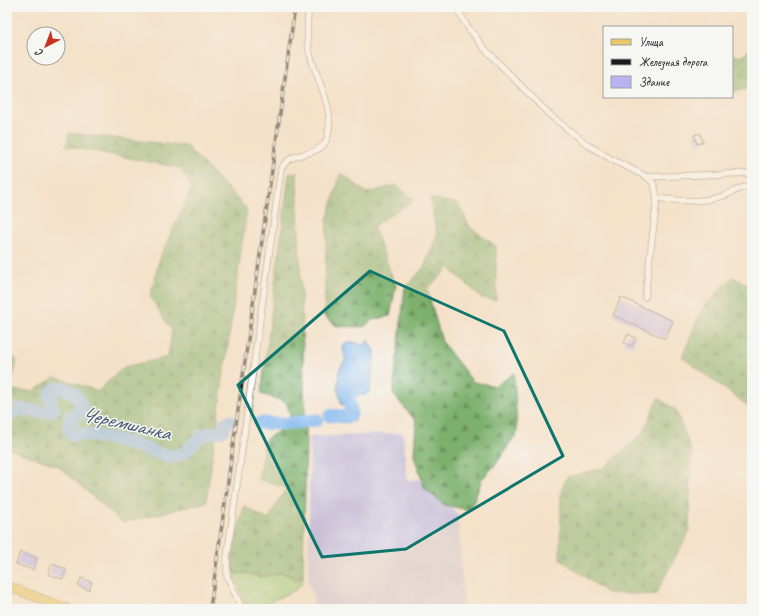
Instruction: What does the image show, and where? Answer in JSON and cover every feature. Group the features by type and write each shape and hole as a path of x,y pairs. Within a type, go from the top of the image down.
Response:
{"main road":[{"path":"7,586 68,609"}],"street":[{"path":"242,609 227,576 226,557 281,169 287,160 294,156 320,148 325,143 329,128 328,107 309,49 307,34 309,7"},
{"path":"456,7 475,37 494,60 551,116 594,149 647,177 654,184 657,198 644,297"},
{"path":"647,177 752,173"},
{"path":"657,198 682,201 703,200 722,196 740,188 752,186"}],"highlighted area":[{"path":"370,271 504,331 563,456 406,549 322,557 238,385"}],"shaded area":[{"path":"403,433 407,480 427,479 458,515 464,609 305,609 314,602 308,580 310,437"}],"green space":[{"path":"752,46 752,89 733,91 733,56 740,57 744,55"},
{"path":"69,133 186,146 247,209 206,502 123,523 58,466 7,448 7,349 17,361 10,390 34,391 55,377 98,391 124,367 168,357 172,331 150,297 160,257 192,188 181,168 66,146"},
{"path":"297,172 306,442 303,575 298,581 287,574 281,573 260,577 246,573 236,574 233,569 233,552 244,506 268,520 286,488 258,479 265,440 292,422 286,402 261,394 289,174"},
{"path":"341,173 367,193 396,185 414,200 373,226 396,286 390,316 372,320 364,327 337,326 324,316 327,220"},
{"path":"430,198 458,204 470,227 496,246 496,300 482,298 449,268 427,289 442,342 473,382 496,386 514,373 517,433 496,464 482,479 470,510 444,505 425,489 414,456 416,421 393,394 405,288 424,267 437,235"},
{"path":"732,277 752,287 752,409 682,357 702,309"},
{"path":"658,398 676,410 691,450 689,532 655,595 607,593 560,559 561,491 567,477 604,468 643,433"},
{"path":"233,571 236,574 246,573 260,577 281,573 287,574 298,581 303,576 303,580 297,589 256,609 247,609"}],"water":[{"path":"368,340 375,351 369,392 364,395 354,396 351,403 342,405 338,390 339,370 345,361 343,347 346,343 350,342 363,346"}],"building":[{"path":"700,133 703,142 697,144 694,135"},
{"path":"621,297 673,321 665,339 613,315"},
{"path":"628,334 636,338 632,346 624,343"},
{"path":"20,552 37,558 33,570 16,564"},
{"path":"52,564 66,569 62,579 48,574"},
{"path":"81,578 92,582 89,590 78,586"}],"waterway":[{"name":"Черемшанка","path":"7,417 22,409 48,412 54,409 50,398 52,391 60,388 66,389 75,394 81,408 80,414 73,414 70,418 72,423 68,429 73,435 86,434 125,442 169,457 184,453 202,435 222,431 225,423 230,421"},
{"name":"Черемшанка","path":"330,416 335,415 349,417 351,414 349,394"},
{"name":"Черемшанка","path":"260,423 284,424 317,420"}],"railway":[{"path":"210,609 295,7"}]}
